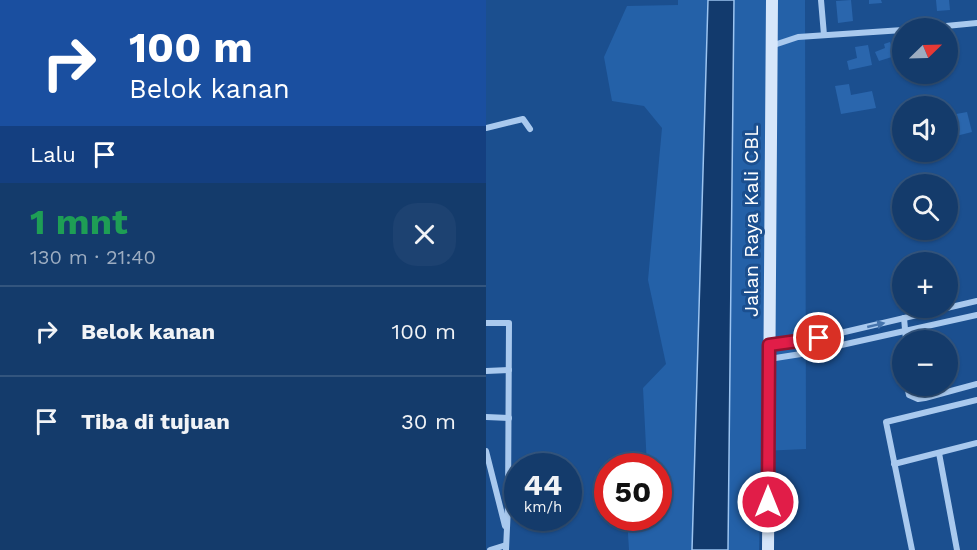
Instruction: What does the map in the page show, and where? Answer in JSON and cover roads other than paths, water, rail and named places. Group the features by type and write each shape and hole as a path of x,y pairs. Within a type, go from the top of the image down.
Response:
{"main road":[{"name":"Jalan Raya Kali CBL","path":"768,550 772,0"}],"street":[{"path":"821,0 823,35"},
{"path":"958,25 977,23"},
{"path":"771,46 798,37 892,31"},
{"path":"486,128 523,119 530,129"},
{"path":"958,305 977,301"},
{"path":"910,330 977,315"},
{"path":"769,345 800,342 904,318 905,330"},
{"path":"486,323 510,323 506,548 490,550"},
{"path":"769,359 892,334"},
{"path":"486,371 509,370"},
{"path":"958,389 977,384"},
{"path":"911,396 918,399 930,396"},
{"path":"912,550 885,422 977,400"},
{"path":"486,417 509,418"},
{"path":"894,464 977,445"},
{"path":"486,451 507,532"},
{"path":"939,453 957,550"}]}
